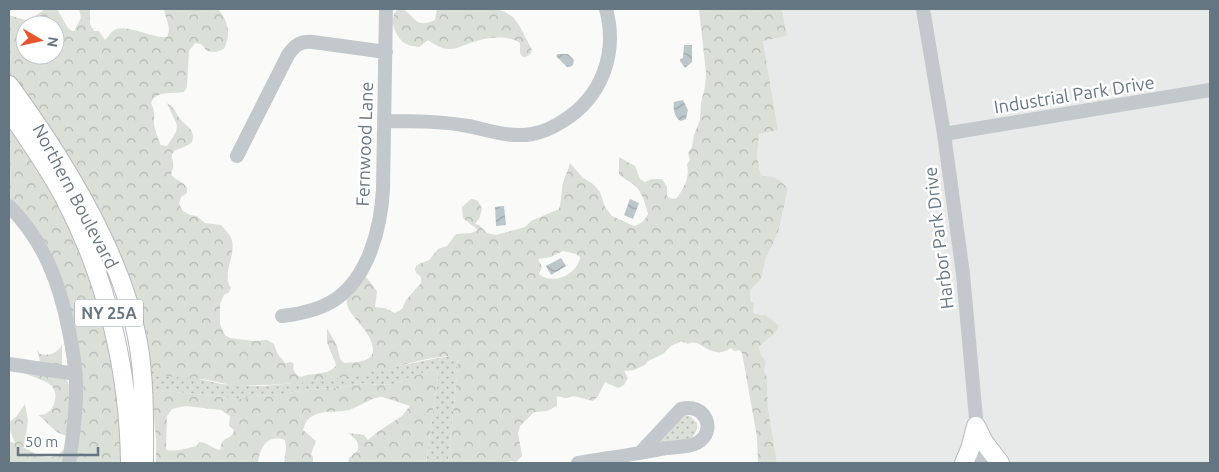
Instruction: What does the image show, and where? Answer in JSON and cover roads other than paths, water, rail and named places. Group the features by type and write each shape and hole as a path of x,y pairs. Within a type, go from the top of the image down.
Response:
{"main road":[{"name":"Northern Boulevard","path":"9,84 35,120 70,178 103,238 124,289 138,341 142,380 144,463"},
{"name":"Northern Boulevard","path":"9,111 50,173 77,224 98,279 120,354 125,387 130,463"},
{"path":"9,124 16,130 50,173"},
{"path":"964,463 976,426"},
{"path":"976,426 984,442 1000,463"}],"street":[{"name":"Fernwood Lane","path":"282,316 299,314 320,308 335,300 351,285 362,268 373,241 381,212 383,190 386,9"},
{"path":"384,121 444,122 514,135 532,134 552,127 582,106 601,81 610,46 610,27 606,9"},
{"name":"Harbor Park Drive","path":"923,9 944,134 963,274 980,463"},
{"path":"237,156 288,55 296,44 313,42 386,52"},
{"name":"Industrial Park Drive","path":"944,134 1210,90"},
{"path":"9,206 22,219 37,240 55,278 65,310 76,374 76,414 69,463"},
{"path":"9,364 76,374"},
{"path":"578,463 640,453 696,443 706,433 708,425 705,416 699,410 689,407 681,409 640,453"}],"water":[{"path":"684,45 692,45 692,62 685,68 680,61 683,58"},
{"path":"558,54 568,54 574,60 573,65 567,67 556,56"},
{"path":"683,100 688,110 686,119 681,121 675,115 674,102"},
{"path":"630,199 639,203 633,219 624,215"},
{"path":"504,206 506,225 496,226 495,207"},
{"path":"561,258 566,266 551,275 546,266"}]}
